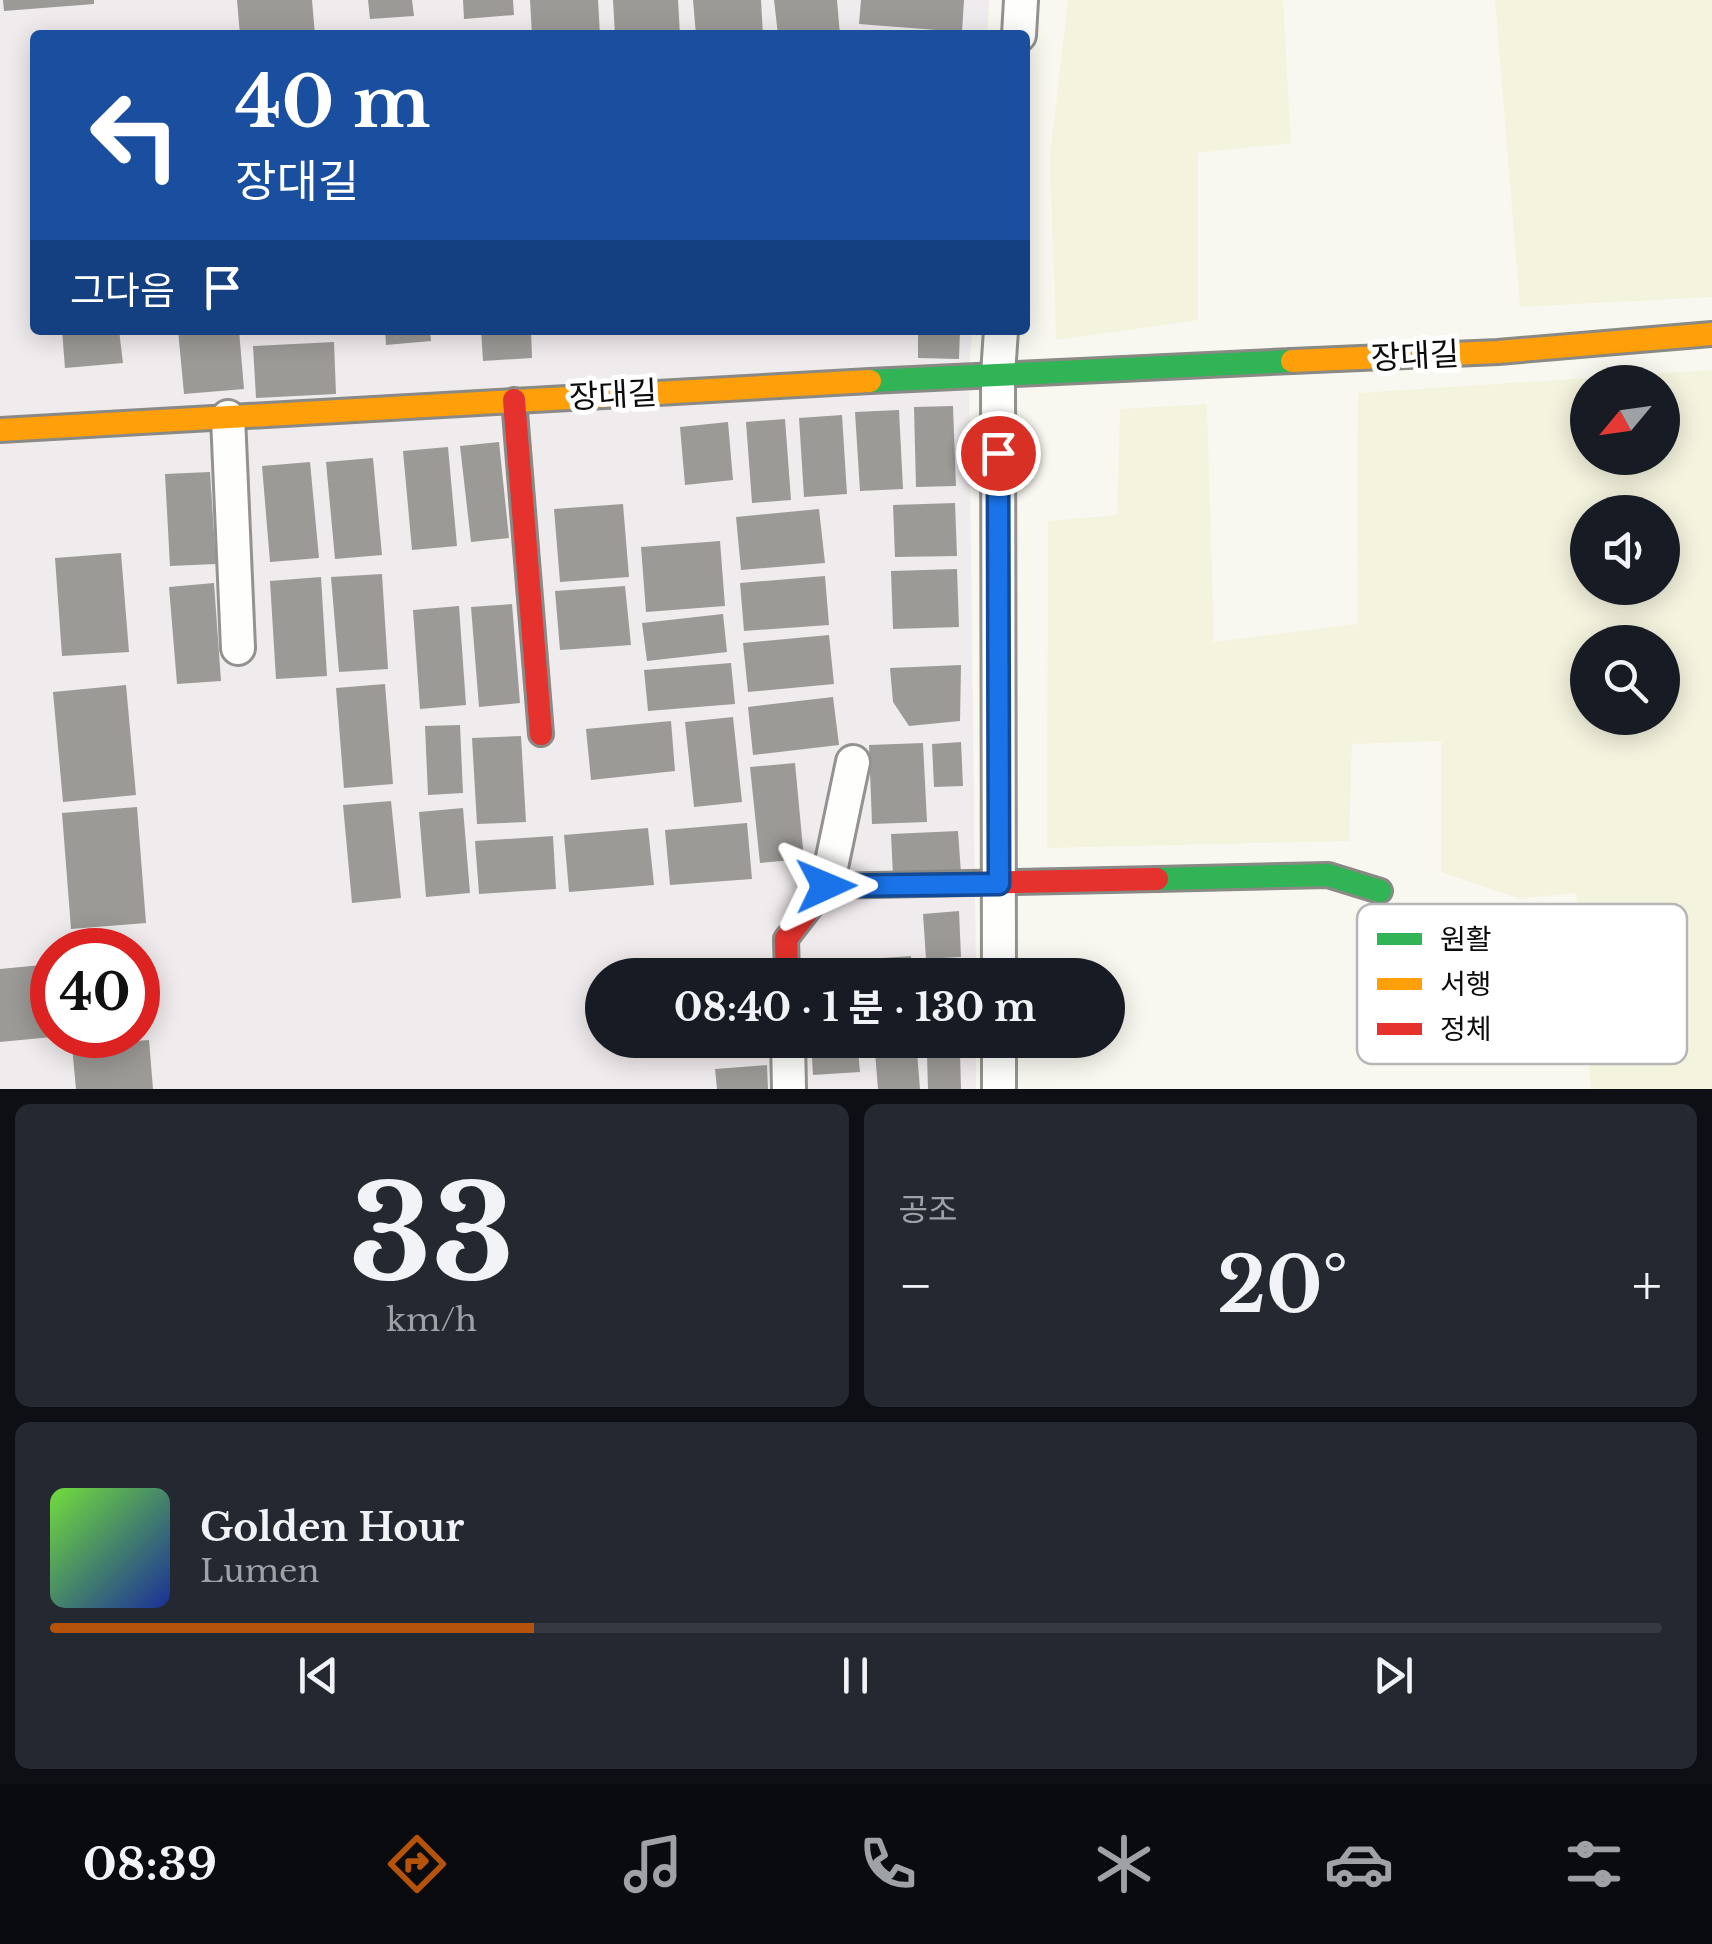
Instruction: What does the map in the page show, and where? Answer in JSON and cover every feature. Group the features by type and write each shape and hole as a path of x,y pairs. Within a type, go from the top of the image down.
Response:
{"street":[{"path":"1019,30 1021,0"},
{"name":"장대길","path":"0,430 998,374 1498,352 1712,334"},
{"path":"999,958 1001,335"},
{"path":"514,400 540,734"},
{"path":"228,417 238,648"},
{"path":"786,958 786,938 826,886 853,762"},
{"path":"826,886 1328,874 1380,891"},
{"path":"788,1058 789,1089"},
{"path":"999,1058 1000,1089"}],"shaded area":[{"path":"0,0 989,0 987,30 30,30 30,335 972,335 976,958 585,958 585,1058 976,1058 976,1089 0,1089"}],"green space":[{"path":"1068,0 1283,0 1291,143 1198,153 1198,320 1056,340 1050,155"},
{"path":"1495,0 1712,0 1712,297 1520,307"},
{"path":"1712,370 1712,1089 1591,1089 1589,1064 1687,1064 1687,904 1577,904 1576,893 1520,899 1441,872 1441,741 1352,744 1349,841 1047,848 1048,521 1117,515 1120,409 1207,404 1214,642 1357,624 1358,393 1570,379 1570,475 1680,475 1680,372"}],"building":[{"path":"3,0 94,0 94,4 4,11"},
{"path":"237,0 312,0 315,30 240,30"},
{"path":"368,0 412,0 414,16 370,19"},
{"path":"463,0 513,0 514,15 464,19"},
{"path":"530,0 598,0 600,30 532,30"},
{"path":"613,0 678,0 680,30 615,30"},
{"path":"693,0 761,0 763,30 696,30"},
{"path":"774,0 837,0 840,30 777,30"},
{"path":"861,0 964,0 962,30 859,24"},
{"path":"62,335 120,335 123,363 65,368"},
{"path":"178,335 239,335 244,389 184,394"},
{"path":"385,335 430,335 431,341 386,345"},
{"path":"481,335 531,335 532,358 483,361"},
{"path":"918,335 960,335 959,359 918,358"},
{"path":"334,342 336,394 256,398 253,346"},
{"path":"953,406 956,486 916,487 914,407"},
{"path":"899,410 903,489 860,491 855,412"},
{"path":"842,415 847,494 804,497 799,418"},
{"path":"785,419 791,500 752,503 746,422"},
{"path":"728,422 733,480 685,485 680,427"},
{"path":"499,442 509,538 471,542 460,446"},
{"path":"448,447 457,546 412,550 403,451"},
{"path":"373,458 382,555 335,559 326,462"},
{"path":"310,462 319,558 270,562 262,466"},
{"path":"210,472 216,564 170,566 165,474"},
{"path":"955,503 957,556 895,557 893,505"},
{"path":"623,504 629,577 560,582 554,509"},
{"path":"819,509 825,563 741,570 736,517"},
{"path":"720,541 725,606 646,612 641,547"},
{"path":"121,553 129,652 62,656 55,558"},
{"path":"957,569 959,627 893,629 891,571"},
{"path":"382,574 388,669 339,672 331,577"},
{"path":"825,576 829,625 744,631 740,583"},
{"path":"321,577 327,676 276,679 270,581"},
{"path":"214,583 221,681 177,684 169,587"},
{"path":"625,586 631,645 560,650 555,591"},
{"path":"512,604 520,703 479,707 471,607"},
{"path":"459,606 466,705 420,709 413,610"},
{"path":"723,614 727,652 647,661 642,623"},
{"path":"829,635 834,684 748,692 743,643"},
{"path":"731,663 735,704 648,711 644,670"},
{"path":"961,665 960,721 909,726 893,702 890,668"},
{"path":"385,684 393,784 344,788 336,688"},
{"path":"126,685 136,795 63,802 53,692"},
{"path":"833,697 839,745 753,755 748,707"},
{"path":"733,717 742,802 694,807 685,722"},
{"path":"671,721 675,771 591,780 586,729"},
{"path":"460,725 463,793 428,795 425,726"},
{"path":"521,736 526,822 477,824 472,738"},
{"path":"961,742 963,786 934,787 932,744"},
{"path":"923,743 927,822 872,824 869,745"},
{"path":"795,763 804,859 760,863 750,767"},
{"path":"391,801 401,898 352,903 343,805"},
{"path":"137,807 146,923 71,928 62,813"},
{"path":"463,808 470,893 426,897 419,812"},
{"path":"747,823 752,879 670,885 665,830"},
{"path":"648,828 654,885 569,892 564,835"},
{"path":"958,831 961,873 893,876 891,834"},
{"path":"553,836 556,889 479,894 475,841"},
{"path":"959,911 961,957 926,958 923,914"},
{"path":"30,966 30,1039 0,1042 0,969"},
{"path":"73,1058 150,1058 153,1089 76,1089"},
{"path":"812,1058 859,1058 860,1072 813,1075"},
{"path":"875,1058 917,1058 920,1089 878,1089"},
{"path":"927,1058 960,1058 961,1089 928,1089"},
{"path":"767,1065 768,1089 717,1089 715,1069"}],"traffic: fast":[{"path":"870,381 1292,361"},
{"path":"1157,879 1328,875 1380,891"}],"traffic: slow":[{"path":"1292,361 1498,352 1712,334"},
{"path":"0,430 870,381"}],"traffic: jam":[{"path":"514,400 541,734"},
{"path":"787,958 786,939 827,886 1157,879"}],"route":[{"path":"826,886 999,884 998,453"}]}
